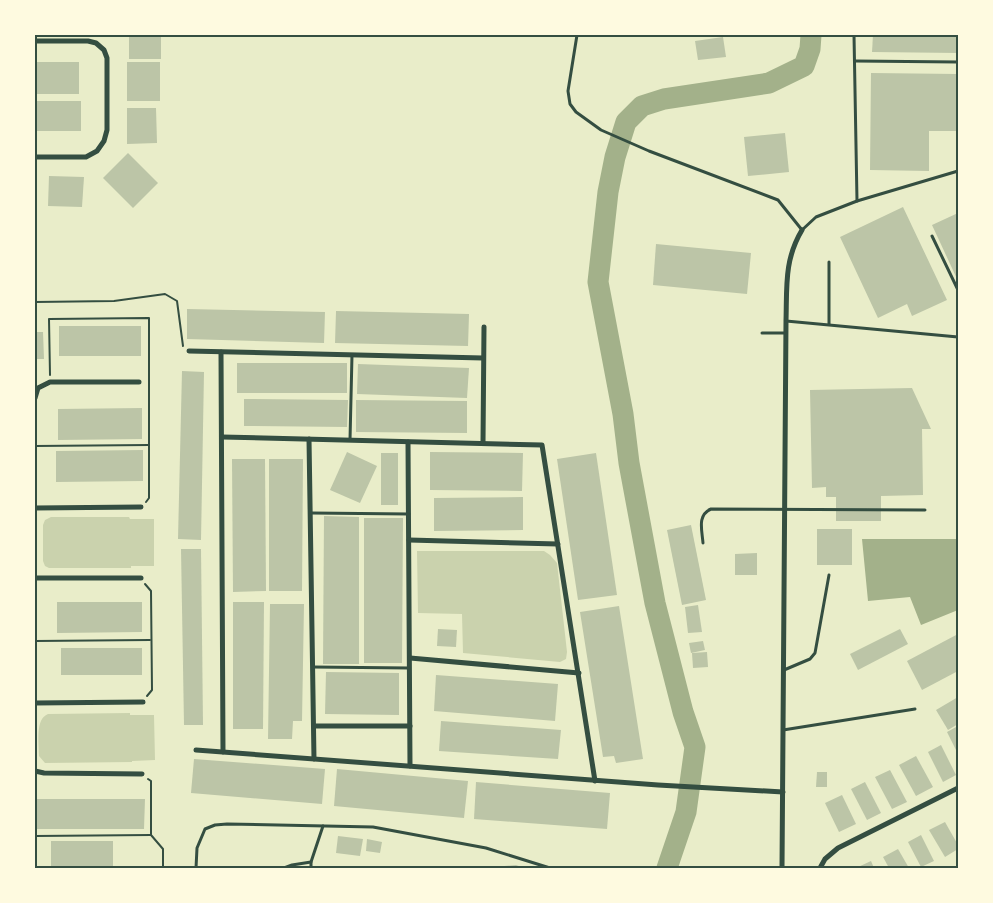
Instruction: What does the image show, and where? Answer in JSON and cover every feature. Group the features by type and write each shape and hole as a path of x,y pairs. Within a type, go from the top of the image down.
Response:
{"street":[{"path":"35,41 88,40 96,42 104,50 107,58 107,130 104,141 97,151 86,157 35,157"},
{"path":"782,868 786,321 790,255 794,243 802,230"},
{"path":"483,443 484,327"},
{"path":"189,351 483,358"},
{"path":"221,352 223,752"},
{"path":"35,398 38,388 50,382 139,382"},
{"path":"222,437 542,445 595,781"},
{"path":"309,439 314,759"},
{"path":"408,442 410,766"},
{"path":"35,508 142,507"},
{"path":"409,540 558,544"},
{"path":"35,578 141,578"},
{"path":"410,658 578,672"},
{"path":"35,703 143,702"},
{"path":"314,726 410,726"},
{"path":"196,750 658,786 782,792"},
{"path":"35,771 44,773 142,774"},
{"path":"820,868 824,859 838,848 958,788"}],"lane":[{"path":"577,35 568,90 570,104 576,112 601,130 649,151 778,200 802,230 816,217 857,201 958,171"},
{"path":"854,35 857,201"},
{"path":"855,61 958,62"},
{"path":"932,236 958,290"},
{"path":"829,262 829,324"},
{"path":"786,321 958,337"},
{"path":"762,333 786,333"},
{"path":"350,440 352,355"},
{"path":"703,543 701,517 711,509 925,510"},
{"path":"310,513 409,514"},
{"path":"784,670 810,660 815,653 829,574"},
{"path":"312,667 410,668"},
{"path":"783,730 915,709"},
{"path":"196,868 197,848 205,829 215,825 373,827 486,848 550,868"},
{"path":"311,868 311,862 323,826"},
{"path":"284,868 311,862"}],"path":[{"path":"35,302 114,301 165,294 177,301 183,346 189,351"},
{"path":"35,446 149,445"},
{"path":"141,578 150,591 152,690 143,702"},
{"path":"35,641 151,640"},
{"path":"142,774 151,781 151,835 163,849 163,868"},
{"path":"35,836 151,835"}],"shaded area":[{"path":"51,517 129,517 130,519 154,519 154,566 131,566 131,568 49,568 45,566 43,561 43,525 45,520"},
{"path":"862,539 958,539 958,610 921,625 910,597 868,601"},
{"path":"417,551 544,551 550,555 557,563 567,652 566,659 560,662 463,653 462,614 418,613"},
{"path":"130,713 130,715 154,715 155,760 45,763 39,756 39,726 48,714"}],"building":[{"path":"129,35 161,35 161,59 129,59"},
{"path":"873,35 958,35 958,53 872,52"},
{"path":"723,37 726,57 698,60 695,41"},
{"path":"36,62 79,62 79,94 36,94"},
{"path":"127,62 160,62 160,101 127,101"},
{"path":"871,73 958,74 958,131 929,131 929,171 870,170"},
{"path":"37,101 81,101 81,131 37,131"},
{"path":"127,108 156,108 157,143 127,144"},
{"path":"785,133 789,172 748,176 744,137"},
{"path":"128,153 158,183 133,208 103,178"},
{"path":"49,176 84,177 82,207 48,206"},
{"path":"903,207 947,300 912,316 907,304 878,318 840,237"},
{"path":"958,213 958,281 932,225"},
{"path":"656,244 751,253 747,294 653,285"},
{"path":"187,309 325,312 324,343 187,339"},
{"path":"336,311 469,314 468,346 335,343"},
{"path":"59,326 141,326 141,356 59,356"},
{"path":"35,332 43,332 44,359 35,359"},
{"path":"237,363 347,363 347,393 237,393"},
{"path":"358,364 469,368 467,398 357,394"},
{"path":"182,371 204,372 201,540 178,539"},
{"path":"912,388 931,429 922,429 923,495 881,496 881,521 836,521 836,497 826,497 826,487 812,488 810,390"},
{"path":"244,399 348,400 347,427 244,426"},
{"path":"356,400 467,401 467,433 356,432"},
{"path":"142,408 142,439 58,440 58,409"},
{"path":"143,450 143,481 56,482 56,451"},
{"path":"347,452 377,466 360,503 330,490"},
{"path":"430,452 523,453 522,491 430,490"},
{"path":"381,453 398,453 398,505 381,505"},
{"path":"596,453 617,595 578,600 557,459"},
{"path":"232,459 265,459 266,591 233,592"},
{"path":"269,459 303,459 302,591 269,591"},
{"path":"523,497 523,530 434,531 434,498"},
{"path":"324,516 359,517 359,664 323,664"},
{"path":"364,518 403,518 402,663 364,663"},
{"path":"691,525 706,600 682,605 667,530"},
{"path":"817,529 852,529 852,565 817,565"},
{"path":"181,549 201,549 203,725 184,725"},
{"path":"757,553 757,575 735,575 735,554"},
{"path":"57,602 142,602 142,632 57,633"},
{"path":"233,602 264,602 263,729 233,729"},
{"path":"270,604 304,604 302,721 293,721 292,739 268,739"},
{"path":"698,605 702,632 688,633 685,607"},
{"path":"619,606 643,759 616,763 614,756 603,757 580,612"},
{"path":"438,629 457,630 456,647 437,646"},
{"path":"900,629 908,644 858,670 850,654"},
{"path":"958,634 958,671 922,690 907,661"},
{"path":"703,641 705,650 691,653 689,643"},
{"path":"61,648 142,648 142,675 61,675"},
{"path":"707,652 708,667 693,668 692,653"},
{"path":"326,672 399,673 399,715 325,714"},
{"path":"436,675 558,684 555,721 434,711"},
{"path":"958,697 958,724 948,730 936,710"},
{"path":"441,721 561,730 558,759 439,751"},
{"path":"958,726 958,754 947,732"},
{"path":"941,745 956,775 943,782 928,752"},
{"path":"916,756 933,787 916,796 899,765"},
{"path":"194,759 325,769 322,804 191,793"},
{"path":"337,769 468,781 464,818 334,806"},
{"path":"890,770 907,802 892,809 875,777"},
{"path":"817,772 827,772 827,787 816,787"},
{"path":"476,782 610,793 607,829 474,819"},
{"path":"865,782 881,813 867,820 851,789"},
{"path":"842,795 856,824 839,832 825,803"},
{"path":"35,799 145,799 144,829 35,829"},
{"path":"945,822 958,845 958,849 945,857 929,830"},
{"path":"921,835 934,861 921,867 908,842"},
{"path":"338,836 363,839 360,856 336,853"},
{"path":"367,839 382,842 380,853 366,851"},
{"path":"51,841 113,841 113,868 51,868"},
{"path":"898,849 909,868 889,868 883,857"},
{"path":"871,861 874,868 856,868"},
{"path":"516,865 524,868 493,868 493,867"}],"waterway":[{"path":"667,868 686,812 695,747 683,712 655,603 629,463 623,414 598,282 608,192 615,157 626,122 642,106 664,99 769,83 804,66 810,49 811,35"}]}
